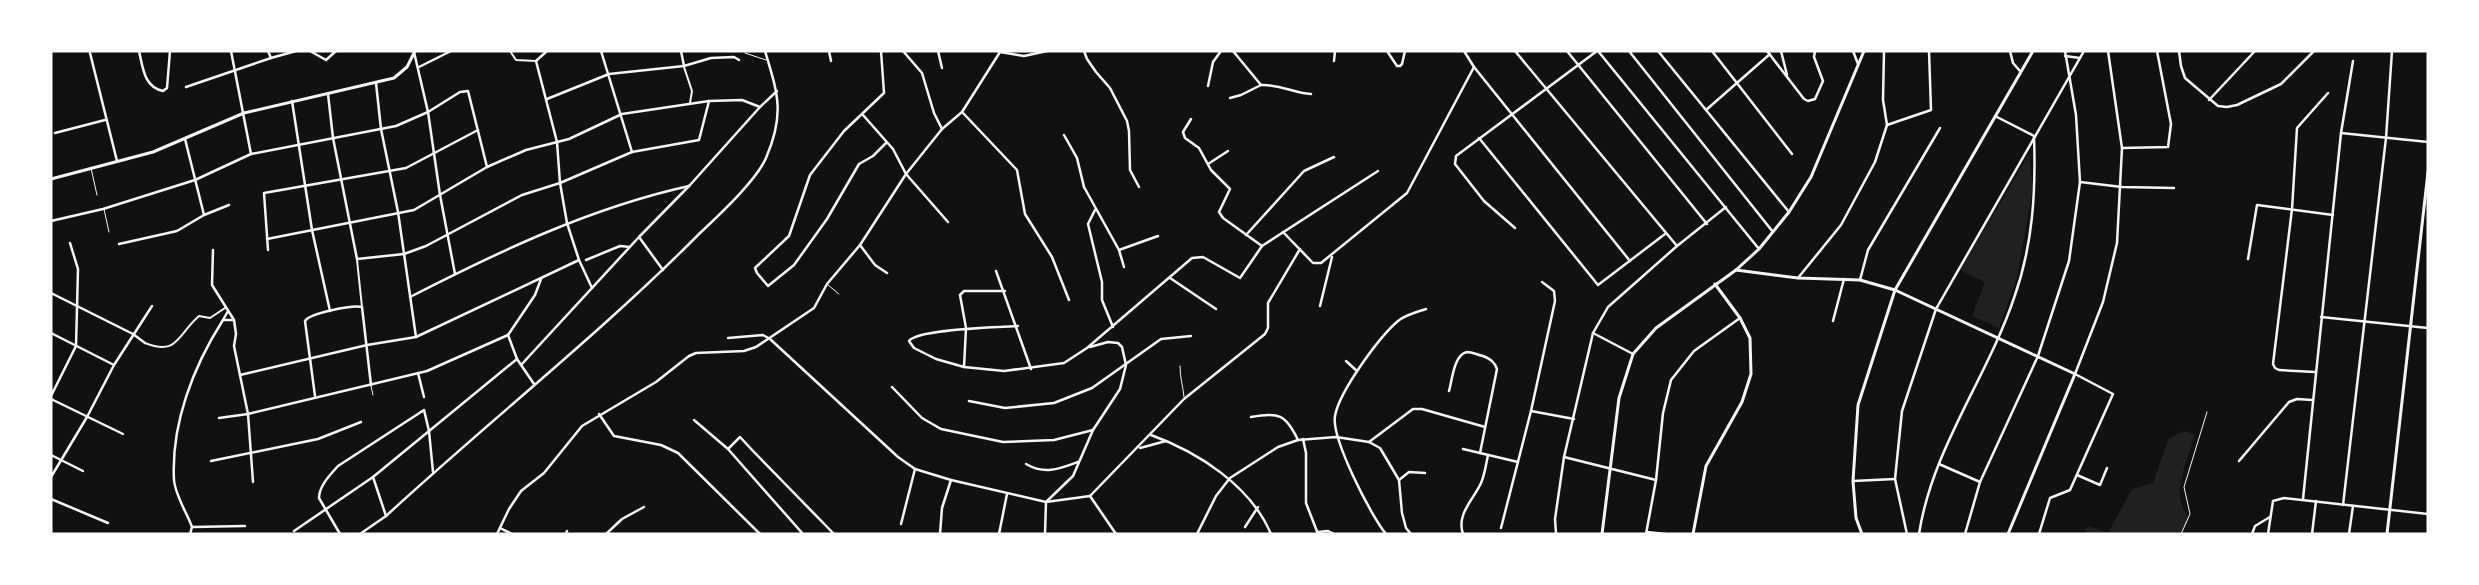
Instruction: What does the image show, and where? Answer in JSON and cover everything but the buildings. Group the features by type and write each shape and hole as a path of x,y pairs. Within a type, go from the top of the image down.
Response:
{"street":[{"path":"139,51 146,80 158,90 163,91 167,88 170,51"},
{"path":"231,51 252,154"},
{"path":"268,51 271,58"},
{"path":"186,87 235,69 296,51"},
{"path":"310,51 326,60 336,51"},
{"path":"419,67 451,51"},
{"path":"510,51 516,60 536,61 547,51"},
{"path":"601,51 622,114 632,152"},
{"path":"680,51 692,91 690,103"},
{"path":"360,534 386,516 433,472 664,270 741,192 766,159 779,115 778,91 765,51"},
{"path":"829,51 831,61"},
{"path":"881,51 884,93 844,131 810,175 789,236 755,268 756,273 768,286 794,265 827,219 859,164 873,156 886,143"},
{"path":"903,51 922,73 934,114 942,129"},
{"path":"938,51 942,68"},
{"path":"497,534 509,509 521,491 544,474 582,426 599,414 656,382 689,356 696,353 744,351 770,339 814,308 827,284 860,244 906,174 942,129 962,112 1000,51 1024,56 1047,51"},
{"path":"1084,51 1091,65 1110,88 1126,121 1130,131 1130,170 1139,187"},
{"path":"1208,86 1213,62 1221,51"},
{"path":"1233,51 1261,85"},
{"path":"1334,61 1335,51"},
{"path":"1387,51 1397,66 1402,64 1405,51"},
{"path":"1464,51 1474,67 1630,261"},
{"path":"1515,51 1665,234 1677,246"},
{"path":"1567,51 1707,224"},
{"path":"1515,228 1484,201 1454,164 1456,156 1548,90 1598,51 1759,249"},
{"path":"1629,51 1773,232"},
{"path":"1658,51 1789,212"},
{"path":"1712,51 1792,154"},
{"path":"1767,51 1804,100 1812,101 1818,95 1823,81 1814,57 1815,51"},
{"path":"1781,51 1787,76"},
{"path":"1853,51 1859,66"},
{"path":"1602,534 1619,398 1633,354 1656,328 1736,270 1759,249 1789,212 1811,177 1864,51"},
{"path":"1798,278 1841,225 1875,162 1887,125 1883,100 1884,51"},
{"path":"1887,125 1931,110 1929,51"},
{"path":"2010,51 2013,63 2020,72"},
{"path":"1862,534 1856,518 1853,481 1858,405 1895,290 2033,51"},
{"path":"1965,534 1980,482 2038,356 2069,261 2080,182 2076,115 2065,51"},
{"path":"1907,534 1895,479 1902,411 1936,309 2084,51"},
{"path":"2008,534 2103,302 2117,243 2122,187 2122,148 2108,51"},
{"path":"2122,148 2168,147 2172,124 2157,51"},
{"path":"2179,51 2180,66 2185,78 2209,100 2218,106 2227,107 2255,97 2280,84 2314,51"},
{"path":"2209,100 2255,51"},
{"path":"2344,505 2386,138 2392,51"},
{"path":"414,52 419,67 436,152 440,195 449,234 455,274"},
{"path":"51,179 153,152 244,113 394,78 407,67 414,52"},
{"path":"90,53 105,120 118,161"},
{"path":"1706,110 1738,84 1770,54"},
{"path":"2065,56 2080,58"},
{"path":"547,99 609,74 684,66 711,58 734,58 739,60"},
{"path":"536,61 557,142 560,183 567,222 579,260 592,288"},
{"path":"2303,499 2341,133 2353,61"},
{"path":"1283,231 1316,265 1332,256 1407,193 1474,67"},
{"path":"376,83 381,129 391,170 416,337"},
{"path":"1230,98 1261,85 1279,85 1297,94 1311,94"},
{"path":"51,221 103,209 195,180 252,154 396,126 428,112 460,92 468,91 487,167"},
{"path":"522,365 760,107 778,91"},
{"path":"2315,372 2275,368 2273,364 2292,210 2297,128 2328,93"},
{"path":"328,94 333,138 357,259 371,385"},
{"path":"268,239 350,221 414,210 487,167 526,150 576,136 622,114 710,101 742,100 760,107"},
{"path":"292,101 312,230 330,311"},
{"path":"357,259 404,254 449,234 522,195 560,183 632,152 698,140 710,101"},
{"path":"962,112 1017,170 1024,214 1052,257 1069,300"},
{"path":"863,115 893,149 906,174 948,222"},
{"path":"1995,116 2034,136"},
{"path":"55,133 105,120"},
{"path":"1191,120 1183,132 1185,138 1199,148 1211,170 1230,189 1219,212 1223,218 1262,246"},
{"path":"1860,280 1868,250 1940,128"},
{"path":"268,250 264,193 411,166 478,130"},
{"path":"2341,133 2428,142"},
{"path":"1064,135 1077,158 1084,187 1095,210 1119,250 1124,267"},
{"path":"1919,534 1923,512 1939,464 2014,298 2029,244 2036,182 2034,136"},
{"path":"1479,138 1598,285 1665,234"},
{"path":"185,139 204,215"},
{"path":"1208,164 1228,151"},
{"path":"1246,235 1304,171 1334,157"},
{"path":"1018,326 966,328 915,336 909,341 914,348 936,359 964,367 1004,371 1031,369 1064,363 1088,348 1192,258 1198,256 1240,278 1262,246 1378,171"},
{"path":"2387,534 2428,172"},
{"path":"2080,182 2122,187 2174,188"},
{"path":"410,296 567,222 646,196 690,185"},
{"path":"119,244 176,231 204,215 229,205"},
{"path":"2248,259 2258,205 2333,215"},
{"path":"1556,534 1555,519 1564,457 1593,333 1608,307 1677,246 1726,207"},
{"path":"1095,210 1088,224 1102,282 1102,300 1113,327"},
{"path":"1119,250 1158,236"},
{"path":"639,237 664,270"},
{"path":"70,243 78,269 76,346 51,398 124,434"},
{"path":"860,244 875,265 887,273"},
{"path":"586,260 620,246 630,247"},
{"path":"728,338 763,335 770,339 898,457 915,469 951,480 1046,502 1090,496 1184,399 1265,334 1268,328 1268,303 1300,249"},
{"path":"213,250 212,285 234,320 236,334 234,346 248,414 253,482"},
{"path":"1320,306 1332,256"},
{"path":"240,375 367,345 416,337 579,260"},
{"path":"1736,270 1798,278 1860,280 1895,290 2038,356 2113,394 2070,490 2050,498 2039,534"},
{"path":"996,271 1018,326 1031,369"},
{"path":"220,418 248,414 316,396 418,373 508,335 535,295 541,278"},
{"path":"1170,278 1216,309"},
{"path":"1832,321 1844,280"},
{"path":"1501,528 1531,411 1555,301 1554,291 1542,282"},
{"path":"1693,534 1706,466 1742,402 1751,374 1750,338 1740,318 1715,284"},
{"path":"964,367 966,328 961,292 1005,291"},
{"path":"51,294 133,334 145,343 160,348 173,346 199,316 210,318 226,310"},
{"path":"51,477 87,417 114,365 152,306"},
{"path":"316,396 305,321 312,315 362,307"},
{"path":"1386,534 1376,521 1336,437 1334,417 1357,371 1384,334 1400,320 1426,309"},
{"path":"190,534 192,527 174,482 178,419 192,381 212,338 223,320 226,310"},
{"path":"2321,317 2428,328"},
{"path":"1665,534 1647,533 1656,480 1662,413 1671,380 1694,351 1740,318"},
{"path":"223,320 234,320"},
{"path":"51,333 114,365"},
{"path":"1593,333 1633,354"},
{"path":"508,335 518,359 534,384"},
{"path":"969,401 1005,408 1054,404 1092,388 1161,338 1191,336"},
{"path":"1045,534 1046,502 1073,476 1093,430 1120,389 1126,365 1122,347 1118,343 1108,342 1088,348"},
{"path":"1449,391 1458,358 1463,354 1468,352 1490,359 1495,364 1496,369 1480,453"},
{"path":"294,531 373,477 518,359"},
{"path":"1346,361 1357,371"},
{"path":"418,373 424,397"},
{"path":"892,387 922,418 941,429 1003,442 1054,440 1093,430"},
{"path":"2239,461 2289,402 2297,399 2312,400"},
{"path":"1369,442 1412,409 1422,409 1485,427"},
{"path":"340,534 319,498 319,491 338,466 424,410 430,430 433,472"},
{"path":"1531,411 1574,420"},
{"path":"599,414 614,436 661,445 678,453 760,534"},
{"path":"1250,417 1281,416 1288,421 1298,440"},
{"path":"694,420 728,449 803,534"},
{"path":"211,461 318,439 361,422"},
{"path":"1150,434 1167,441 1230,478 1258,508 1271,534"},
{"path":"728,449 740,437 744,440 834,534"},
{"path":"1197,534 1216,496 1230,478 1278,447 1303,439 1336,437 1369,442 1380,448 1399,480 1402,513 1406,528 1411,534"},
{"path":"1303,439 1306,453 1306,503 1318,533 1328,530 1334,534"},
{"path":"1137,449 1156,442 1167,441"},
{"path":"1463,449 1518,462"},
{"path":"1464,534 1460,526 1467,505 1481,483 1488,455"},
{"path":"51,456 83,471"},
{"path":"1564,457 1656,480"},
{"path":"1026,464 1038,471 1059,468 1078,462"},
{"path":"1939,464 1980,482"},
{"path":"2077,475 2100,485 2107,468"},
{"path":"901,524 915,469"},
{"path":"1399,480 1409,472 1425,473"},
{"path":"373,477 386,516"},
{"path":"1853,481 1895,479"},
{"path":"940,534 942,508 951,480"},
{"path":"999,534 1007,494"},
{"path":"1090,496 1116,534"},
{"path":"2268,534 2274,501 2284,498 2428,514"},
{"path":"51,499 108,524"},
{"path":"2312,534 2316,501"},
{"path":"2349,534 2352,506"},
{"path":"606,534 622,519 644,507"},
{"path":"1245,527 1258,508"},
{"path":"2252,534 2255,526 2270,517"},
{"path":"192,527 245,526"},
{"path":"500,528 512,534"}],"lane":[{"path":"745,53 768,61"},
{"path":"91,168 97,195"},
{"path":"103,209 109,232"},
{"path":"827,284 839,294"},
{"path":"1180,366 1180,380 1183,385 1184,399"},
{"path":"371,385 373,395"},
{"path":"2182,534 2190,514 2184,487 2207,412"}],"shaded area":[{"path":"2029,154 2033,188 2017,277 1999,328 1972,316 1985,282 1960,270"},
{"path":"2185,431 2195,435 2180,488 2180,499 2183,508 2189,516 2182,534 2084,534 2088,526 2108,533 2132,489 2153,483 2169,438"}]}
